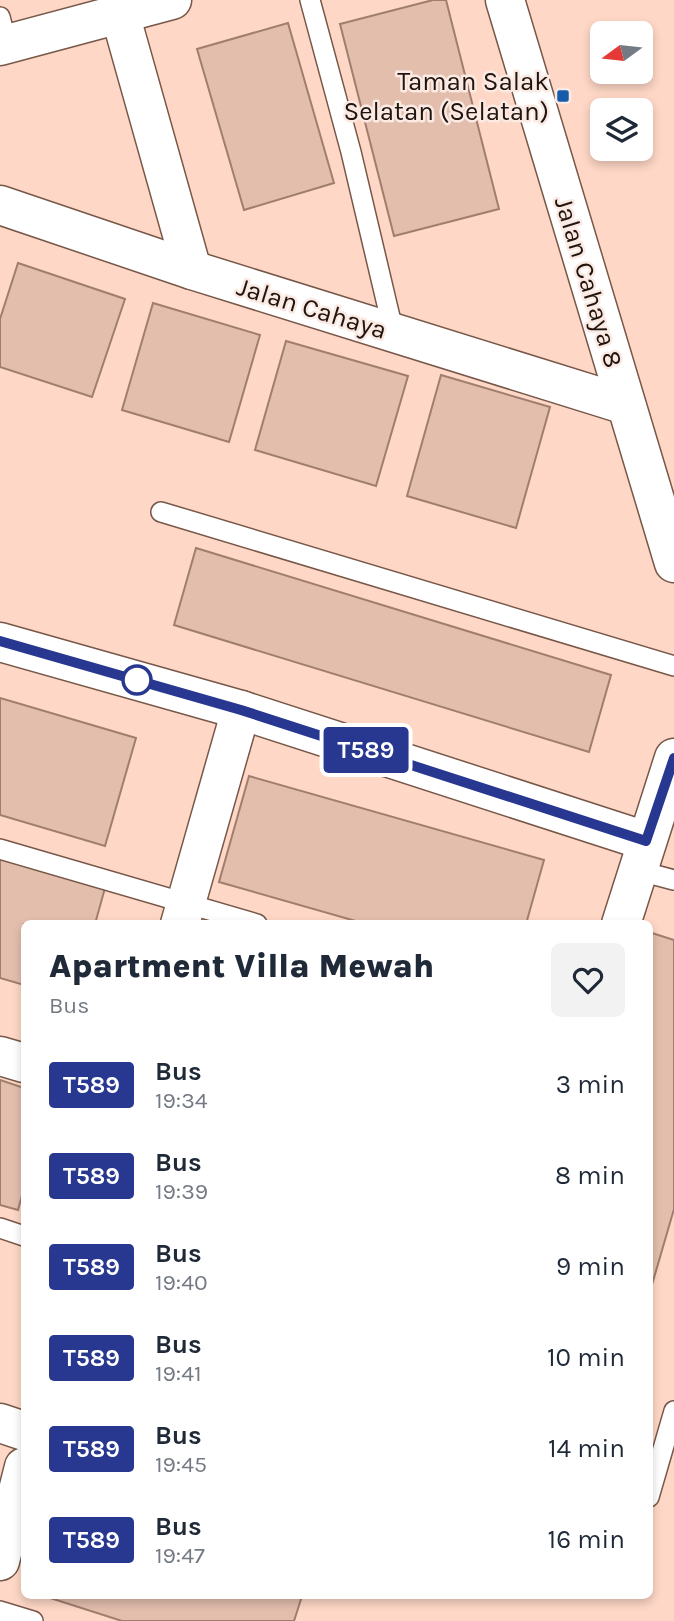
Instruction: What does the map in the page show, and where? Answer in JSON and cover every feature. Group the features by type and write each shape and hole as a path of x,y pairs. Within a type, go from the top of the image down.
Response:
{"street":[{"path":"2,35 120,14 172,0"},
{"name":"Jalan Cahaya 8","path":"505,0 674,563"},
{"path":"120,14 192,270"},
{"name":"Jalan Cahaya","path":"0,205 192,270 626,405"},
{"path":"0,642 241,710 653,864"},
{"path":"183,914 241,710"},
{"path":"623,920 653,864 674,758"},
{"path":"0,1056 21,1062"},
{"path":"0,1423 21,1430"},
{"path":"0,1561 21,1479"}],"lane":[{"path":"310,0 351,152 394,334"},
{"path":"161,512 674,666"},
{"path":"0,849 183,914 227,920"},
{"path":"0,1228 21,1235"},
{"path":"653,1483 674,1411"},
{"path":"0,1611 33,1621"}],"building":[{"path":"433,0 446,0 499,209 394,236 340,24"},
{"path":"288,23 334,183 244,210 197,49"},
{"path":"18,263 125,299 92,397 0,367 0,319"},
{"path":"153,303 260,335 229,442 122,410"},
{"path":"286,341 408,376 376,486 255,450"},
{"path":"441,375 550,407 516,528 407,496"},
{"path":"196,548 611,675 589,752 174,625"},
{"path":"0,698 136,738 105,846 0,815"},
{"path":"249,776 544,860 527,920 352,920 219,882"},
{"path":"0,858 105,888 96,920 21,920 21,984 0,978"},
{"path":"653,933 674,940 674,1209 653,1281"},
{"path":"0,1080 21,1087 21,1199 18,1210 0,1205"},
{"path":"53,1599 301,1599 294,1621 122,1621"}],"bus line":[{"name":"T589","path":"0,641 241,710 646,841 674,758"}],"place":[{"name":"Taman Salak Selatan (Selatan)","path":"563,96"}]}
